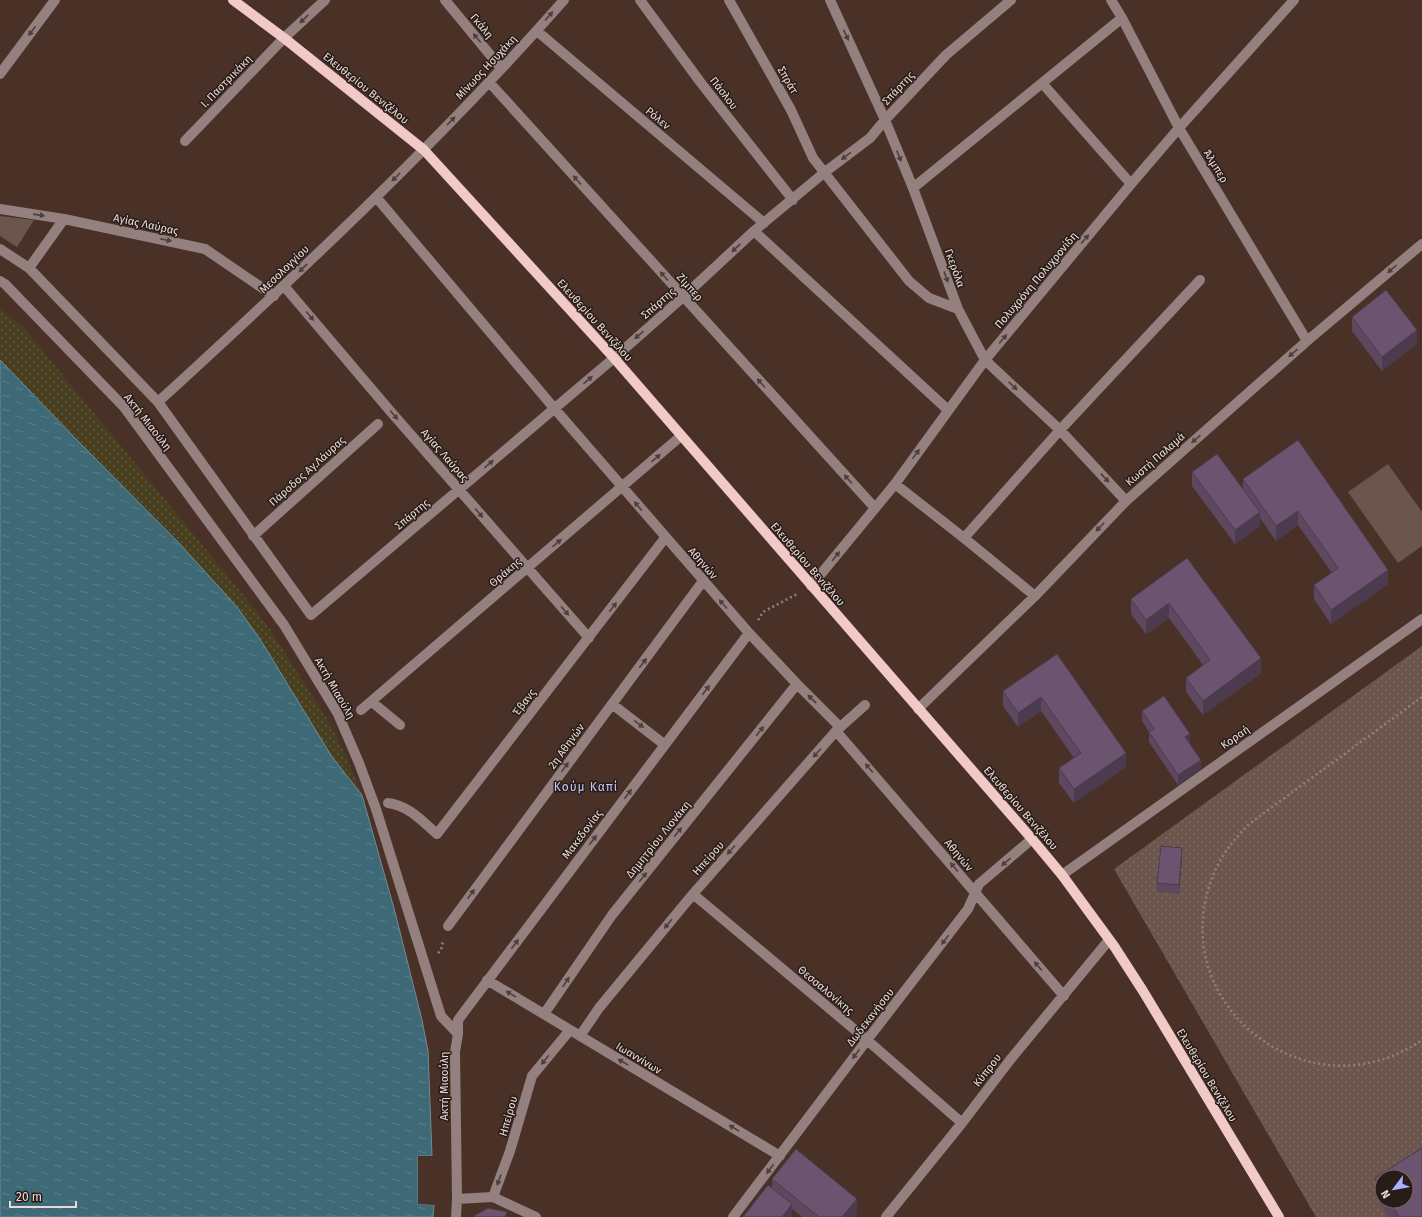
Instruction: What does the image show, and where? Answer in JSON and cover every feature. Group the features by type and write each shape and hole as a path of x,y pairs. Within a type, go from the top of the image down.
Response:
{"main road":[{"name":"Ελευθερίου Βενιζέλου","path":"233,0 284,38 424,150 614,358 1032,840 1062,875 1110,940 1147,998 1279,1217"}],"street":[{"path":"0,74 55,0"},
{"name":"Ι. Παστρικάκη","path":"185,141 284,38 325,0"},
{"name":"Γκάλη","path":"445,0 501,68"},
{"name":"Μίνωος Ησυχάκη","path":"424,150 564,0"},
{"name":"Πάσλου","path":"640,0 701,83 793,200"},
{"name":"Σπράτ","path":"729,0 791,110 813,158 909,281 929,298 958,309"},
{"name":"Γκερόλα","path":"830,0 885,120 913,188 958,309 986,360 1060,430 1126,501"},
{"name":"Σπάρτης","path":"311,615 614,358 754,231 793,200 824,172 870,138 885,120 946,56 1011,0"},
{"name":"Άλμπερ","path":"1111,0 1122,18 1178,128 1307,341"},
{"name":"Πολυχρόνη Πολυχρονίδη","path":"811,586 894,484 986,360 1131,184 1178,128 1294,0"},
{"path":"913,188 1122,18"},
{"name":"Ρόλεν","path":"537,30 764,223"},
{"name":"Ζίμπερ","path":"489,82 874,508"},
{"path":"1042,83 1131,184"},
{"name":"Μεσολογγίου","path":"158,402 274,296 424,150"},
{"name":"Αθηνών","path":"376,197 665,538 749,633 838,729 1064,996"},
{"name":"Αγίας Λαύρας","path":"0,210 64,219 205,249 274,296"},
{"path":"29,268 64,219"},
{"path":"754,231 948,410"},
{"name":"Κωστή Παλαμά","path":"918,709 1035,596 1126,501 1307,341 1422,244"},
{"name":"Ακτή Μιαούλη","path":"0,249 29,268 158,402 311,615"},
{"path":"964,538 1060,430 1200,280"},
{"name":"Ακτή Μιαούλη","path":"0,281 5,284 124,407 284,625 338,714 359,762 376,809 441,1016 458,1034 454,1052 457,1199 456,1217"},
{"name":"Αγίας Λαύρας","path":"284,286 459,490 589,638"},
{"name":"Πάροδος Αγ.Λάυρας","path":"253,536 378,424"},
{"name":"Θράκης","path":"361,710 681,436"},
{"path":"894,484 964,538 1035,596"},
{"name":"Έβανς","path":"388,803 400,805 437,834 665,538"},
{"name":"2η Αθηνών","path":"448,926 704,581"},
{"name":"Κοραή","path":"1062,875 1422,619"},
{"name":"Μακεδονίας","path":"458,1034 458,1020 487,980 749,633"},
{"name":"Δημητρίου Λιονάκη","path":"544,1014 612,916 797,684"},
{"path":"372,702 400,725"},
{"path":"612,704 665,745"},
{"name":"Ηπείρου","path":"580,1036 599,1008 692,894 838,729 865,705"},
{"name":"Δωδεκανήσου","path":"733,1217 968,909 979,884 1032,840"},
{"name":"Θεσσαλονίκης","path":"692,894 867,1040 962,1123"},
{"name":"Κύπρου","path":"886,1217 962,1123 1010,1060 1110,940"},
{"name":"Ιωαννίνων","path":"487,980 780,1156"},
{"name":"Ηπείρου","path":"493,1197 510,1151 532,1076 570,1030"},
{"path":"457,1199 493,1197 536,1217"}],"path":[{"path":"763,612 811,586"},
{"path":"1422,697 1249,824 1235,838 1223,855 1214,872 1204,912 1203,932 1205,952 1210,972 1218,990 1229,1008 1242,1024 1257,1038 1274,1049 1313,1063 1333,1066 1354,1066 1394,1056 1422,1040"}],"shaded area":[{"path":"0,216 34,220 17,247 0,236"},
{"path":"1388,464 1422,512 1422,546 1398,563 1348,492"},
{"path":"1422,646 1422,1217 1316,1217 1114,869"}],"sand":[{"path":"0,309 24,328 254,608 271,631 332,727 362,795 332,757 260,639 237,607 180,544 0,360"}],"water":[{"path":"0,360 180,544 237,607 260,639 332,757 362,795 395,912 422,1020 428,1051 432,1156 418,1156 418,1204 434,1205 433,1217 0,1217"}],"pier":[{"path":"418,1156 432,1156 432,1158 420,1158 420,1202 434,1203 434,1205 418,1204"}],"building":[{"path":"1386,290 1417,330 1382,357 1352,317"},
{"path":"1298,440 1388,570 1331,610 1314,585 1338,568 1298,511 1276,526 1243,479"},
{"path":"1217,454 1260,512 1235,530 1192,472"},
{"path":"1187,558 1261,658 1203,701 1186,678 1210,660 1169,603 1146,620 1131,599"},
{"path":"1057,654 1126,753 1074,789 1059,768 1081,753 1041,697 1018,713 1003,691"},
{"path":"1164,696 1190,734 1185,737 1201,760 1178,775 1149,732 1154,729 1142,711"},
{"path":"1161,846 1182,848 1179,885 1157,883"},
{"path":"1422,1148 1422,1217 1399,1217 1394,1209 1414,1209 1414,1169 1389,1169"},
{"path":"796,1149 857,1199 842,1217 819,1217 772,1179"},
{"path":"768,1185 792,1204 782,1217 743,1217"},
{"path":"488,1208 507,1212 505,1217 474,1217"}],"district":[{"name":"Κούμ Καπί","path":"586,787"}]}
